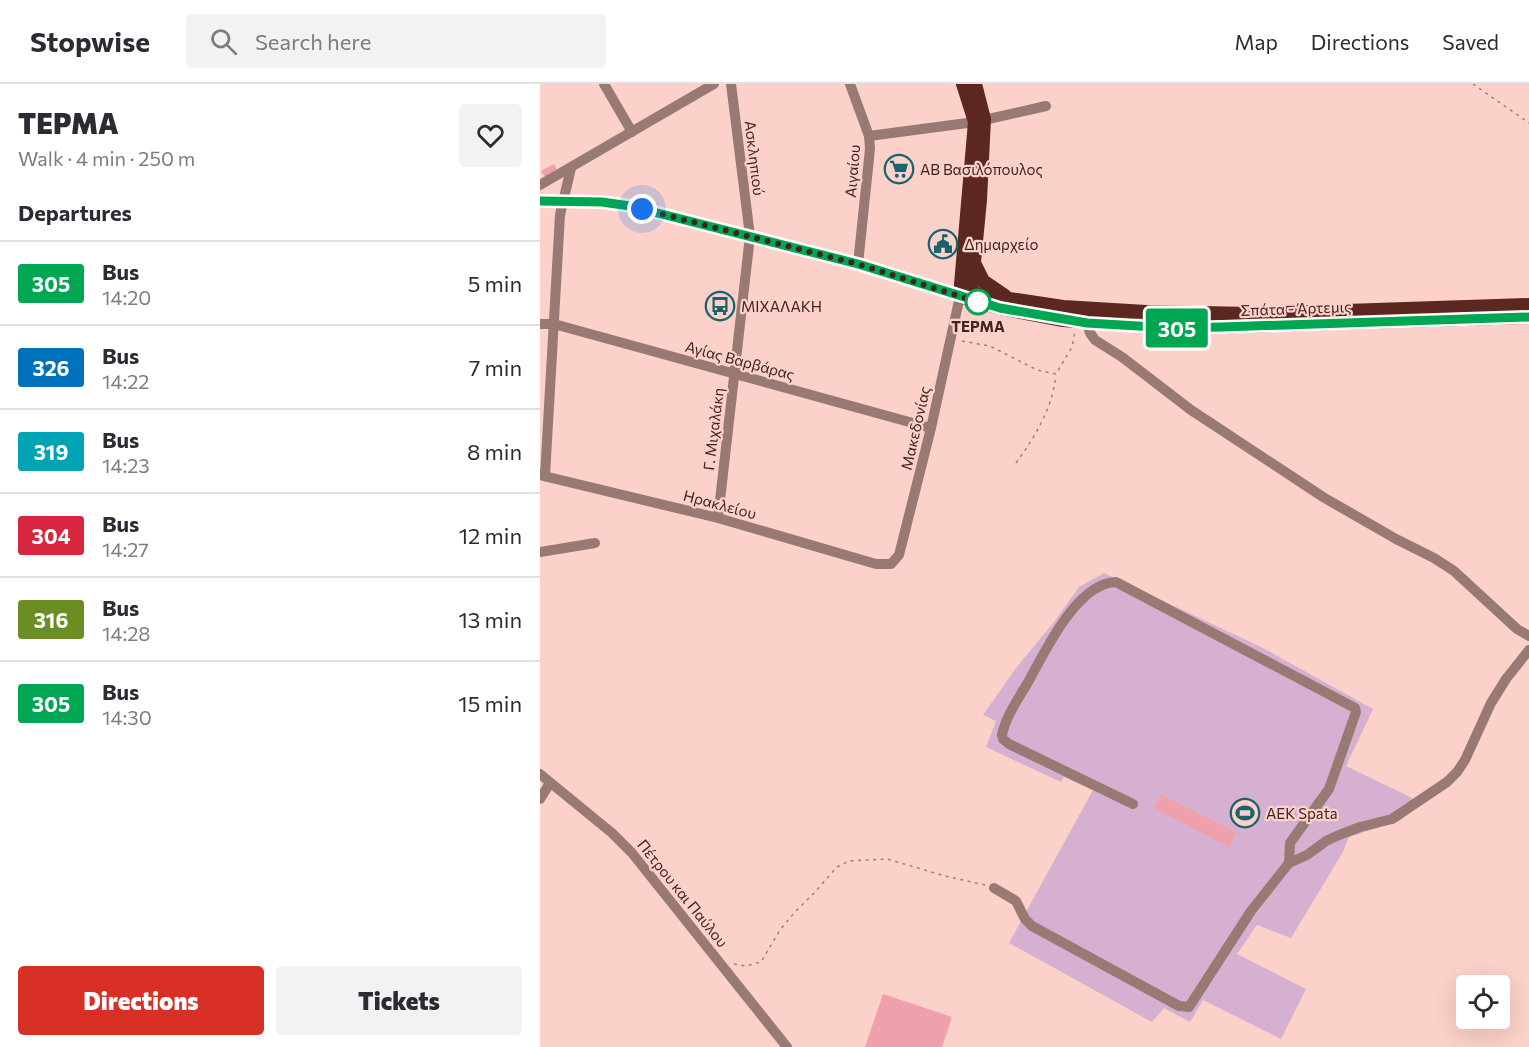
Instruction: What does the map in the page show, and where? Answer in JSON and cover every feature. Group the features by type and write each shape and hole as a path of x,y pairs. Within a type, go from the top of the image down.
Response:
{"main road":[{"path":"963,84 980,121 965,294"},
{"path":"965,294 974,263 980,200 980,121 975,84"},
{"path":"974,263 983,281 1007,297"},
{"name":"Σπάτα - Άρτεμις","path":"965,294 1007,297 1063,307 1090,309 1240,314 1529,305"},
{"name":"Σπάτα - Άρτεμις","path":"965,294 1000,308 1083,322 1172,328 1529,317"}],"street":[{"path":"604,84 632,132"},
{"path":"540,185 714,84"},
{"name":"Ασκληπιού","path":"730,84 750,236"},
{"name":"Αιγαίου","path":"850,84 869,136 870,149 858,264"},
{"path":"869,136 980,121 1046,106"},
{"path":"543,476 562,201 571,168"},
{"path":"540,201 602,202 630,206 858,264 965,294"},
{"name":"Γ. Μιχαλάκη","path":"718,518 750,236"},
{"name":"Μακεδονίας","path":"891,564 900,555 951,339 965,294"},
{"path":"1083,322 1095,340 1122,357 1201,416 1332,502 1454,571 1517,629 1529,636"},
{"name":"Αγίας Βαρβάρας","path":"540,324 554,324 931,428"},
{"name":"Ηρακλείου","path":"543,476 718,518 876,564 891,564"},
{"path":"540,552 595,543"},
{"path":"1133,804 1009,744 1002,735 1016,703 1062,621 1097,588 1116,582 1355,708 1356,712 1329,789 1290,843 1289,863"},
{"path":"994,888 1016,901 1025,919 1032,926 1186,1008 1191,1005 1251,910 1289,863 1307,855 1326,841 1339,835 1392,819 1447,782 1465,760 1491,703 1529,650"},
{"name":"Πέτρου και Παύλου","path":"540,774 612,833 632,853 787,1047"},
{"path":"540,799 550,783"}],"path":[{"path":"1473,84 1529,123"},
{"path":"1016,463 1047,414 1056,374 1083,322"},
{"path":"951,339 990,346 1037,370 1056,374"},
{"path":"734,964 746,966 761,962 780,930 794,913 837,867 849,861 887,859 994,888"}],"shaded area":[{"name":"AEK Spata","path":"1104,573 1261,647 1373,709 1346,766 1420,804 1399,821 1349,837 1343,852 1291,938 1257,925 1237,954 1306,989 1281,1039 1203,1000 1190,1022 1164,1008 1152,1022 1009,943 1093,790 1064,777 1061,782 986,747 996,721 983,715 1079,587"}],"building":[{"path":"554,164 557,170 545,177 541,171"},
{"path":"1161,794 1236,832 1229,847 1154,808"},
{"path":"883,994 952,1017 942,1047 865,1047"}],"bus line":[{"name":"305","path":"540,201 602,202 630,206 858,264 1000,308 1078,322 1172,328 1529,317"}],"place":[{"name":"ΑΒ Βασιλόπουλος","path":"899,169"},
{"name":"Δημαρχείο","path":"943,244"},
{"name":"ΤΕΡΜΑ","path":"978,302"},
{"name":"ΜΙΧΑΛΑΚΗ","path":"720,306"},
{"name":"AEK Spata","path":"1245,813"}],"route":[{"path":"642,209 858,264 978,302"}]}
